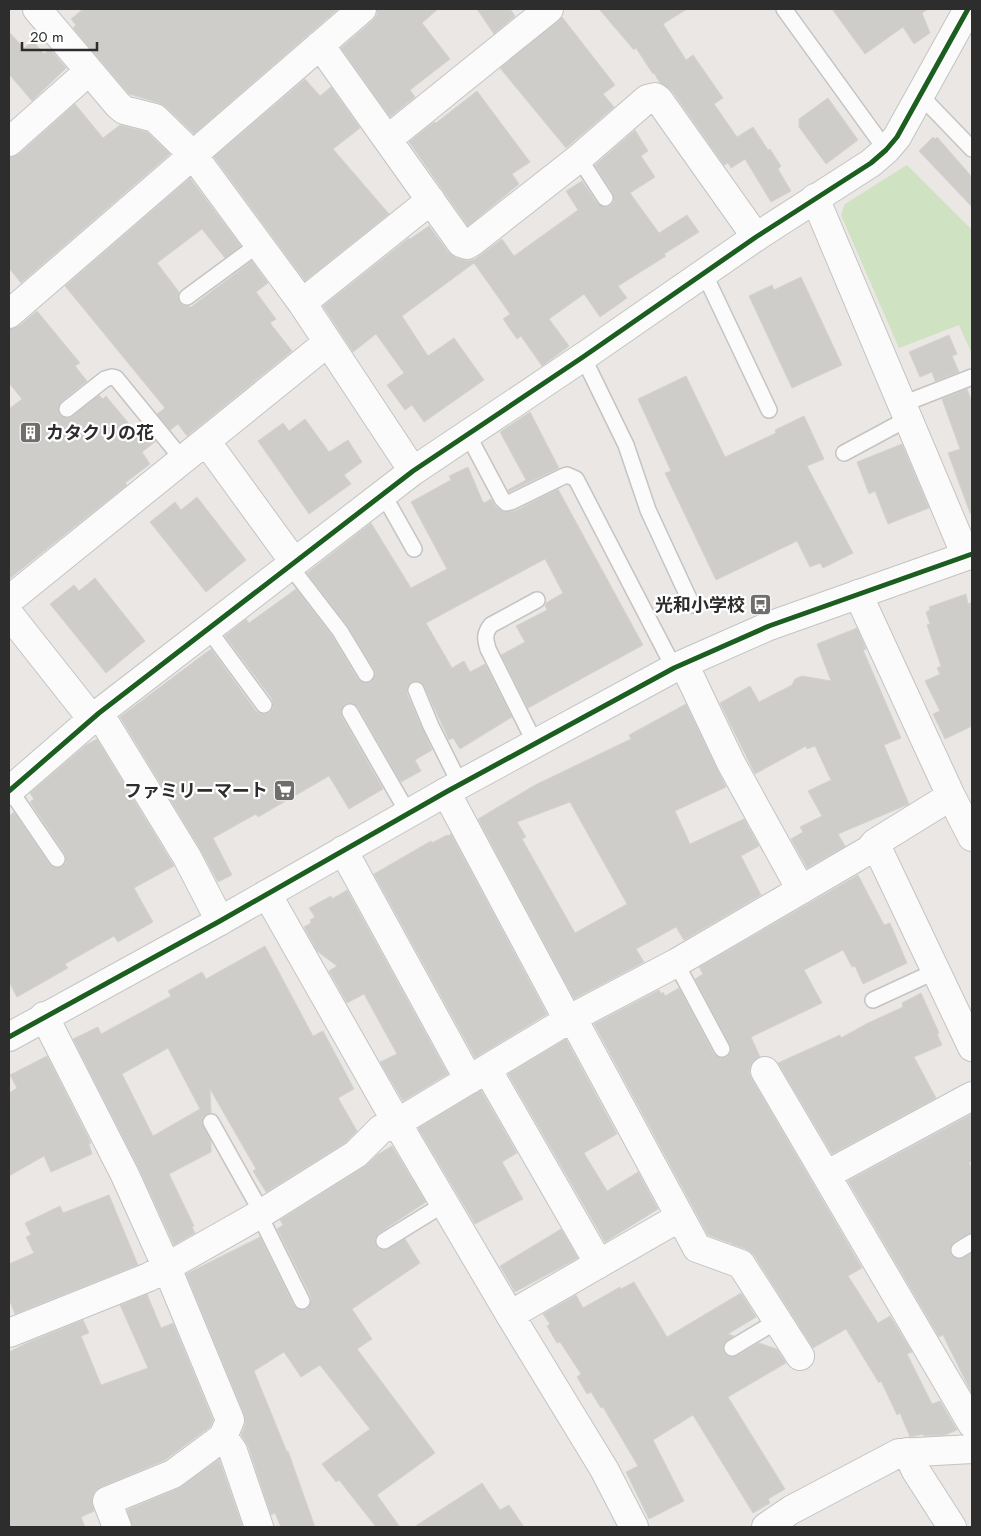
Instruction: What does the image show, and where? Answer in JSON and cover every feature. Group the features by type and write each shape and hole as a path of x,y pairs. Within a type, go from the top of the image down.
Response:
{"street":[{"path":"37,9 124,110 155,118 193,155 302,303 414,471"},
{"path":"9,314 362,9"},
{"path":"388,139 549,9"},
{"path":"9,790 95,716 414,471 584,357 756,236 871,163 897,137 968,9"},
{"path":"320,45 461,242 467,245 579,158 647,99 655,97 756,236"},
{"path":"9,142 89,71"},
{"path":"9,1037 44,1016 220,921 453,788 679,666 769,626 969,555 815,198"},
{"path":"302,303 431,200"},
{"path":"9,600 327,343"},
{"path":"206,441 292,564"},
{"path":"858,594 972,838"},
{"path":"9,614 95,716 187,857 220,921"},
{"path":"679,666 801,890"},
{"path":"453,788 570,1019 697,1248 741,1264 800,1356"},
{"path":"10,1330 149,1278 167,1268 356,1154 381,1129 397,1123 570,1019 676,964 869,850 875,843 951,796"},
{"path":"875,843 972,1047"},
{"path":"343,850 478,1074 599,1264"},
{"path":"267,894 444,1204 604,1469 634,1527"},
{"path":"44,1016 125,1175 167,1268 230,1420 223,1437 173,1474 107,1501 118,1527"},
{"path":"765,1071 972,1424"},
{"path":"826,1174 972,1096"},
{"path":"510,1315 680,1217"},
{"path":"223,1437 233,1451 259,1527"},
{"path":"766,1527 799,1505 899,1453 972,1449"},
{"path":"907,1452 916,1470 952,1527"}],"lane":[{"path":"784,9 886,150"},
{"path":"920,95 972,149"},
{"path":"579,158 605,198"},
{"path":"187,297 259,244"},
{"path":"704,273 769,410"},
{"path":"584,357 626,445 648,510 692,605"},
{"path":"844,453 906,411 972,377"},
{"path":"67,409 106,379 116,378 183,460"},
{"path":"468,435 502,499 506,503 567,475 576,479 679,666"},
{"path":"383,494 414,549"},
{"path":"292,564 340,631 366,674"},
{"path":"535,743 488,649 485,638 486,631 490,625 537,600"},
{"path":"208,629 264,705"},
{"path":"416,690 453,788"},
{"path":"350,712 408,813"},
{"path":"9,790 57,859"},
{"path":"676,964 722,1049"},
{"path":"874,1000 936,971"},
{"path":"211,1122 260,1213 302,1301"},
{"path":"384,1240 444,1204"},
{"path":"959,1250 972,1242"},
{"path":"732,1348 777,1321"}],"green space":[{"path":"907,165 972,230 972,354 959,325 899,348 841,215 845,204"}],"building":[{"path":"83,9 338,9 194,134 166,107 129,94 73,28 76,25 71,19"},
{"path":"377,9 438,9 422,23 450,59 410,90 415,97 390,117 341,48 372,21 377,15"},
{"path":"477,9 510,9 515,16 494,34"},
{"path":"599,9 687,9 663,24 686,60 693,55 723,98 714,104 737,137 753,127 781,166 778,169 791,191 771,202 745,159 731,168 728,163 724,165 672,91 660,83 636,48 634,50"},
{"path":"832,9 928,9 922,13 930,33 914,44 903,27 865,54"},
{"path":"562,17 615,85 603,94 614,107 566,148 500,68"},
{"path":"9,32 24,48 33,41 44,54 50,49 66,68 32,101 9,74"},
{"path":"305,79 320,96 331,87 360,128 333,149 389,214 305,281 214,157"},
{"path":"477,91 530,162 512,174 519,184 468,226 409,142"},
{"path":"828,98 858,140 826,164 799,127 799,119"},
{"path":"75,104 103,138 120,125 147,132 170,154 21,283 9,268 9,157 19,154"},
{"path":"635,130 648,151 641,156 655,177 630,193 659,233 687,215 699,232 664,254 666,256 618,286 627,298 600,317 584,294 549,319 569,346 542,366 521,336 517,339 503,319 510,314 474,263 402,316 428,356 454,338 484,380 424,422 412,405 405,410 387,385 404,373 376,334 353,352 323,306 409,238 429,226 448,252 456,258 468,261 475,259 502,239 514,256 578,210 566,191 582,181 597,203 605,207 610,206 614,202 613,193 595,165"},
{"path":"933,137 935,139 937,137 972,177 972,207 919,151"},
{"path":"190,178 241,246 225,258 202,229 157,263 179,292 179,302 184,306 191,307 252,261 268,283 256,292 276,319 270,323 292,351 187,436 178,424 170,430 157,414 165,408 65,286"},
{"path":"801,277 842,365 792,388 749,296 772,285 774,290"},
{"path":"37,311 80,363 75,366 87,381 61,402 58,410 60,415 69,418 99,395 103,399 106,396 135,431 143,426 156,441 142,452 150,464 125,483 127,485 9,579 9,409 22,399 9,383 9,329 19,326"},
{"path":"949,335 957,354 952,356 959,372 935,381 932,372 920,377 909,352"},
{"path":"686,376 725,457 776,433 775,430 804,416 824,459 807,466 853,553 823,568 820,563 810,567 797,541 716,580 665,473 671,471 638,399"},
{"path":"967,389 972,402 972,513 970,513 948,453 960,449 942,399"},
{"path":"530,412 559,468 509,492 508,490 526,480 500,432"},
{"path":"305,419 329,452 348,440 362,462 344,475 351,484 309,514 258,441 283,423 289,431"},
{"path":"902,444 929,508 888,524 875,491 869,494 857,462"},
{"path":"468,467 484,503 491,499 495,506 504,512 515,511 558,489 643,645 528,708 501,655 525,642 516,626 547,610 546,603 563,593 545,559 426,623 452,668 464,661 470,672 485,664 512,717 460,749 453,738 449,740 424,686 418,681 412,682 407,688 407,694 432,750 415,760 421,771 401,782 358,707 351,703 345,704 341,711 342,717 383,789 349,809 329,776 258,817 256,814 213,838 232,875 218,882 120,717 211,649 256,711 261,714 269,713 273,708 272,699 225,636 246,619 249,623 296,589 332,636 358,679 366,683 371,682 375,674 374,669 347,625 307,573 371,523 411,588 447,569 411,502 451,480 449,476"},
{"path":"197,497 246,560 206,592 150,522 175,502 181,510"},
{"path":"95,578 145,641 106,673 50,604 74,585 79,591"},
{"path":"966,594 968,604 972,602 972,726 945,739 933,714 940,711 925,681 940,674 937,668 941,666 927,625 930,624 926,612 930,610 929,607"},
{"path":"857,628 866,649 863,650 901,738 884,745 909,804 838,834 845,846 807,868 791,839 803,832 800,827 822,816 808,791 831,780 815,746 807,749 806,746 755,774 720,703 750,686 759,702 792,685 795,679 802,676 831,681 817,644"},
{"path":"686,704 726,787 675,811 690,844 744,819 759,846 741,856 761,895 684,940 676,927 636,949 644,962 574,999 478,819 535,785 631,739 629,735","holes":["570,802 627,904 575,933 522,839 526,837 517,822"]},
{"path":"97,739 174,866 134,888 153,922 118,942 114,936 65,964 68,968 17,997 9,982 9,816 14,812 50,865 57,868 63,866 66,863 65,854 30,802 34,799 30,793 86,745"},
{"path":"451,834 547,1014 475,1058 374,874 431,841 432,843"},
{"path":"858,875 884,925 890,923 907,963 863,984 855,966 852,967 843,950 804,970 822,1003 751,1037 760,1057 752,1063 749,1072 862,1268 848,1276 878,1323 890,1316 912,1352 907,1354 932,1404 940,1401 957,1430 945,1435 924,1436 923,1434 910,1437 900,1413 897,1415 881,1381 879,1383 846,1329 813,1348 754,1255 730,1242 708,1235 594,1024 659,990 665,996 679,988 714,1054 721,1058 727,1057 731,1050 730,1045 695,979 703,974 699,967"},
{"path":"347,890 448,1074 403,1101 380,1062 397,1054 364,994 347,1003 329,971 337,966 317,951 304,927 311,923 310,920 315,917 309,908 331,896 332,899"},
{"path":"265,946 313,1036 323,1031 354,1089 338,1098 357,1131 346,1142 266,1192 253,1171 256,1169 210,1089 211,1113 203,1117 202,1122 211,1141 211,1152 169,1174 194,1226 192,1227 195,1233 174,1245 139,1169 73,1039 98,1027 101,1034 171,996 168,991 202,972 206,979","holes":["168,1048 200,1109 153,1136 122,1074"]},
{"path":"921,993 939,1033 937,1034 942,1045 914,1057 936,1098 832,1154 778,1063 840,1035 841,1038 903,1007 902,1003"},
{"path":"566,1039 617,1134 584,1153 607,1191 638,1172 658,1209 605,1242 508,1074"},
{"path":"47,1056 91,1143 89,1144 92,1154 51,1172 44,1156 9,1176 9,1093 17,1088 10,1075"},
{"path":"481,1090 517,1153 502,1162 523,1199 475,1224 418,1128"},
{"path":"972,1114 972,1161 969,1163 972,1168 972,1233 954,1242 950,1250 951,1255 959,1259 972,1253 972,1394 943,1335 939,1337 848,1181"},
{"path":"392,1146 426,1202 379,1233 375,1242 379,1249 385,1250 405,1239 420,1263 352,1309 372,1339 357,1349 435,1453 377,1495 400,1527 376,1527 339,1480 336,1482 322,1464 370,1429 320,1365 301,1377 284,1352 254,1371 288,1451 315,1527 281,1527 275,1513 271,1515 248,1446 241,1435 245,1425 244,1414 186,1274 260,1237 294,1306 301,1310 307,1309 311,1302 311,1297 277,1229 283,1225 280,1220 364,1167 377,1155"},
{"path":"109,1195 138,1265 15,1314 9,1299 9,1264 34,1253 26,1237 31,1235 25,1223 60,1206 63,1213"},
{"path":"561,1229 578,1258 515,1292 500,1266"},
{"path":"634,1282 667,1337 741,1293 756,1317 728,1334 734,1336 724,1343 724,1353 728,1356 736,1356 759,1343 777,1349 786,1363 728,1397 785,1489 768,1499 770,1503 753,1513 693,1415 653,1440 684,1501 649,1519 626,1472 638,1466 603,1407 601,1408 591,1392 587,1394 577,1377 581,1374 560,1342 557,1343 547,1326 550,1324 543,1314 576,1295 583,1308 620,1287 621,1289"},
{"path":"147,1294 161,1328 173,1323 213,1420 210,1427 165,1460 95,1491 92,1499 94,1511 81,1517 85,1527 9,1527 9,1352 83,1320 89,1333 81,1336 101,1385 148,1368 120,1305"},
{"path":"219,1459 242,1525 237,1527 132,1527 127,1510 179,1488"},
{"path":"482,1483 500,1510 509,1505 524,1527 414,1527"}],"cycle path":[{"path":"9,791 99,713 413,471 583,357 756,237 871,163 897,137 968,9"},
{"path":"9,1037 220,921 446,792 674,668 769,626 972,554"}],"place":[{"name":"カタクリの花","path":"30,433"},
{"name":"光和小学校","path":"761,605"},
{"name":"ファミリーマート","path":"284,791"}]}
